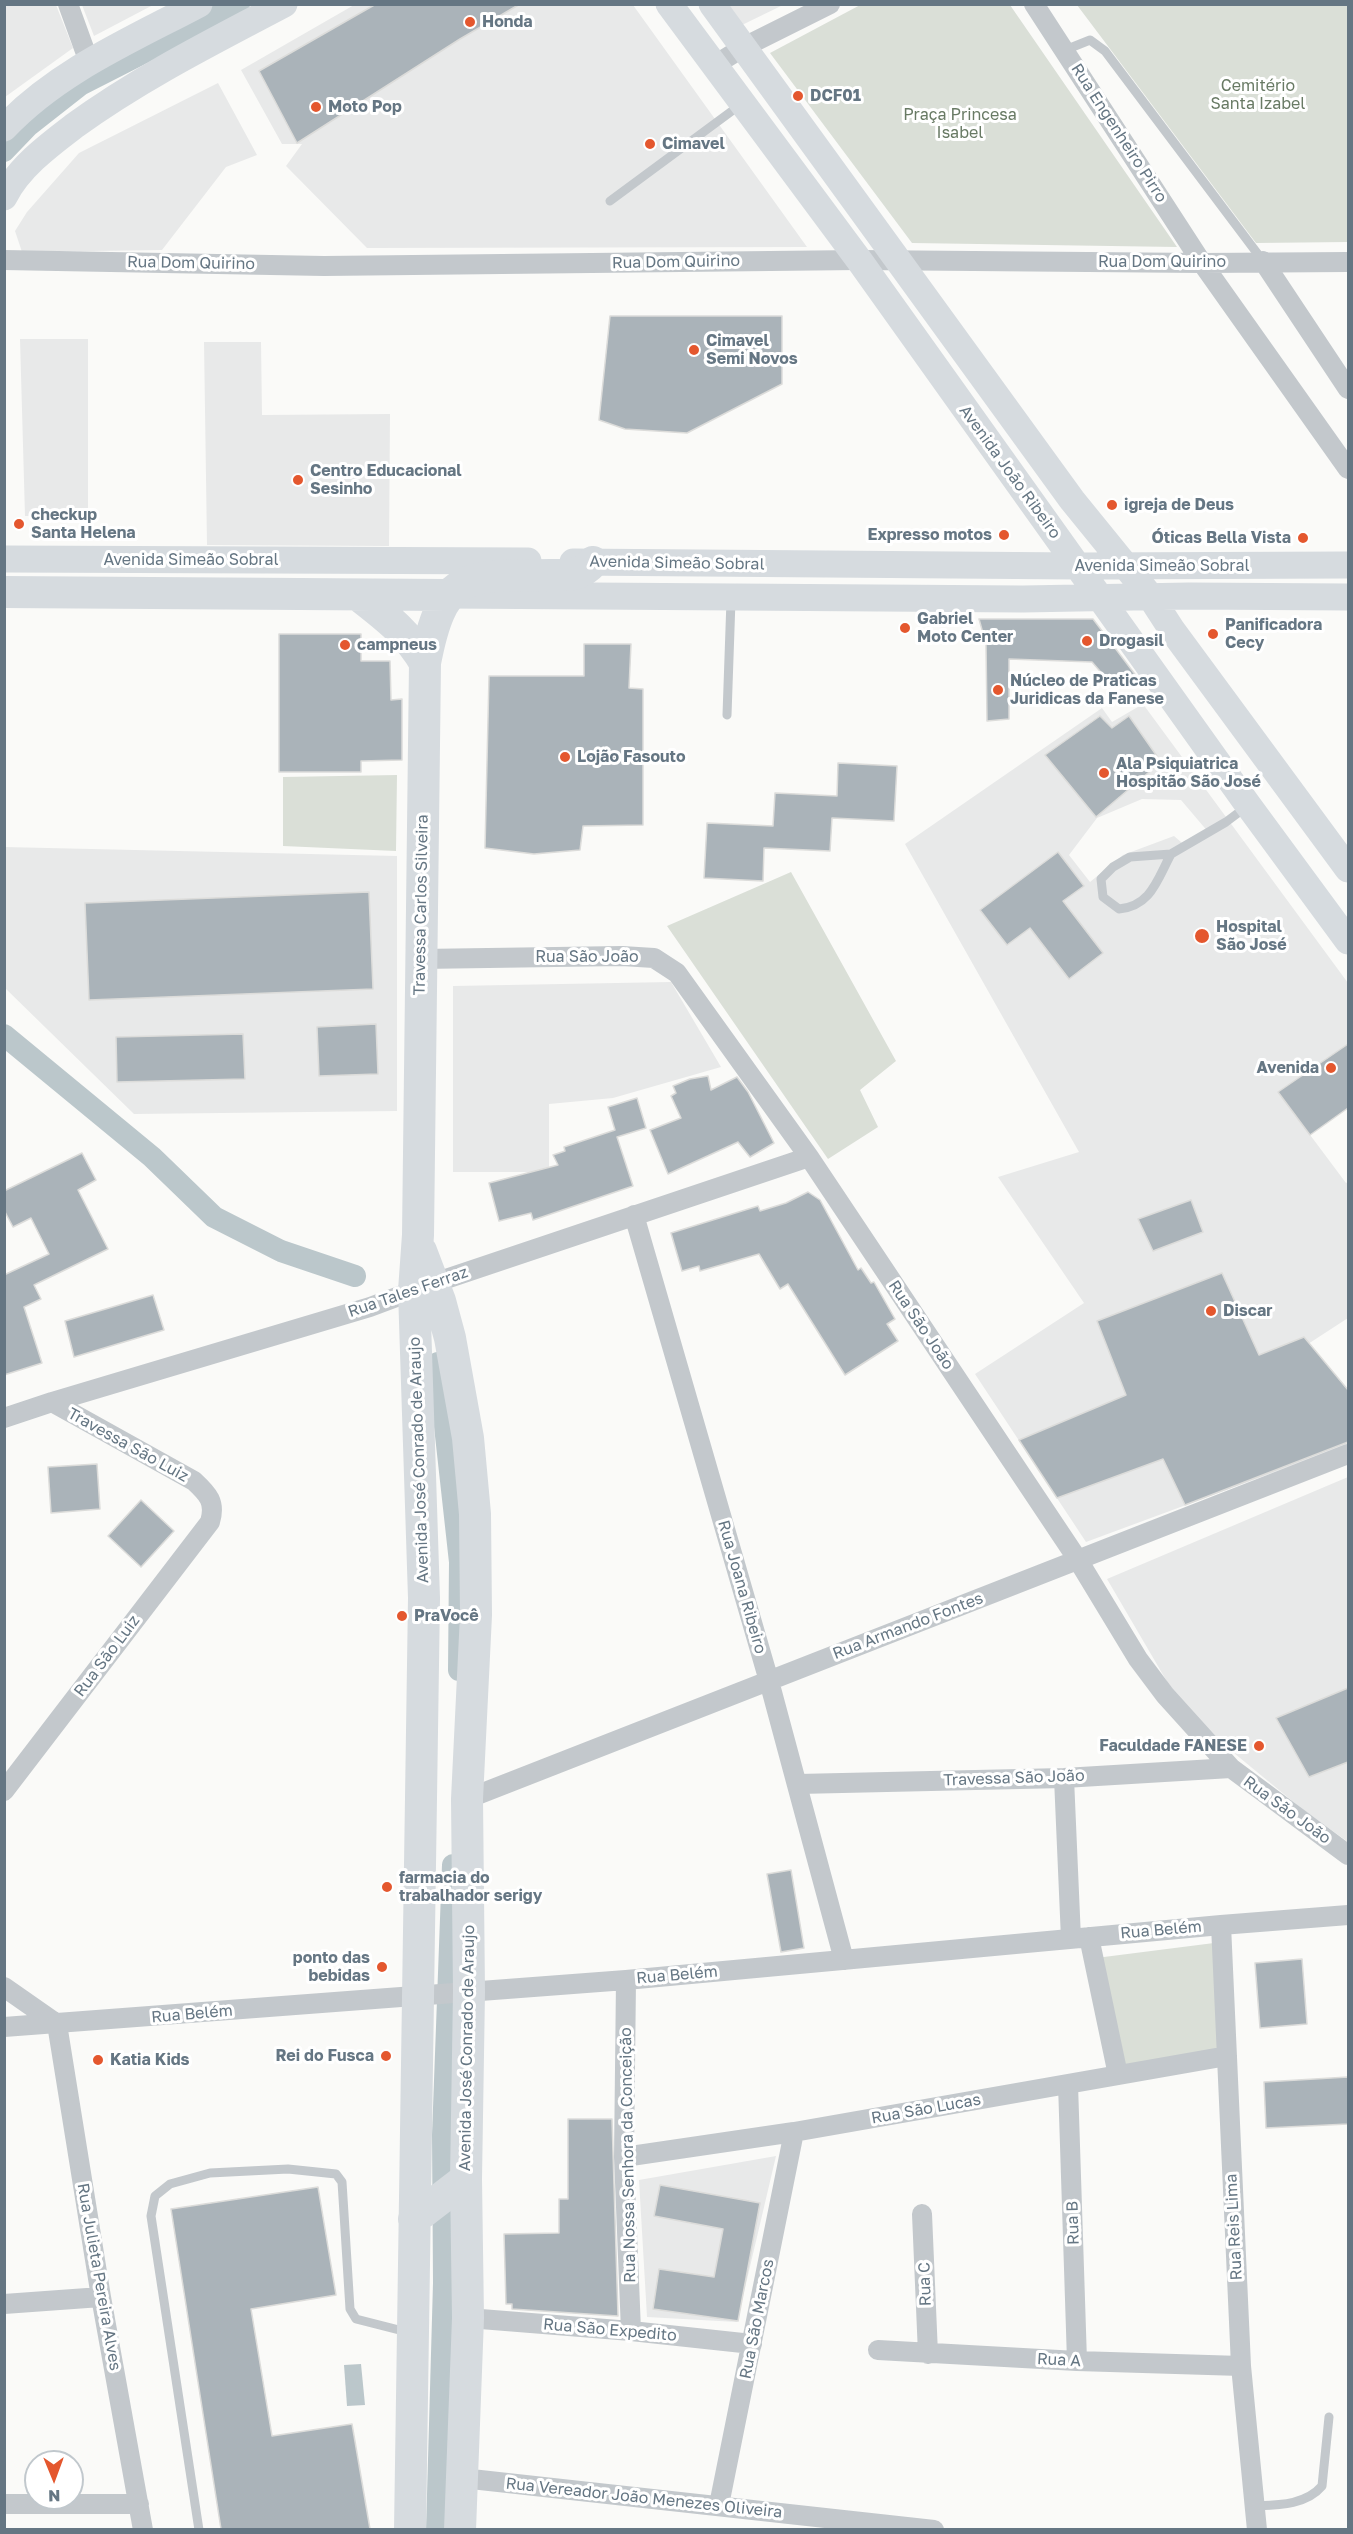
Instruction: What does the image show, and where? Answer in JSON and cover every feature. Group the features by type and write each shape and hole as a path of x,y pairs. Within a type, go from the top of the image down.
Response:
{"main road":[{"path":"4,128 35,99 89,62 199,4"},
{"path":"4,197 24,171 51,144 100,108 150,75 284,4"},
{"name":"Avenida João Ribeiro","path":"669,4 859,260 1079,566 1100,599 1348,941"},
{"name":"Avenida João Ribeiro","path":"712,4 1072,500 1150,596 1178,638 1348,869"},
{"name":"Avenida Simeão Sobral","path":"4,559 1079,566 1348,565"},
{"path":"425,663 431,634 447,595 469,580 486,576 564,575 584,572 593,562"},
{"name":"Avenida Simeão Sobral","path":"4,592 1100,599 1150,596 1348,597"},
{"path":"358,595 393,621 406,634 425,663"},
{"name":"Travessa Carlos Silveira","path":"424,1287 418,1244 425,663"},
{"name":"Avenida José Conrado de Araujo","path":"424,1287 450,1338 468,1438 475,1514 476,1616 467,1799 465,1992 464,2181 468,2318 460,2529"},
{"name":"Avenida José Conrado de Araujo","path":"410,2529 412,2334 419,2215 422,1995 424,1287"},
{"path":"419,2215 464,2181"}],"street":[{"path":"68,4 89,62"},
{"path":"713,66 744,47 830,4"},
{"name":"Rua Engenheiro Pirro","path":"1034,4 1202,263"},
{"name":"Rua Dom Quirino","path":"4,260 324,266 859,260 1348,262"},
{"path":"1263,261 1348,389"},
{"path":"1202,263 1348,469"},
{"name":"Rua São João","path":"421,959 622,956 654,958 683,980 808,1157 1078,1560 1138,1659 1165,1695 1231,1768 1348,1855"},
{"name":"Rua Tales Ferraz","path":"4,1418 370,1307 808,1157"},
{"name":"Rua Joana Ribeiro","path":"634,1215 769,1681 844,1960"},
{"name":"Travessa São Luiz","path":"52,1402 194,1481 212,1500 213,1511 210,1522"},
{"name":"Rua Armando Fontes","path":"467,1799 1348,1454"},
{"name":"Rua São Luiz","path":"4,1791 210,1522"},
{"name":"Travessa São João","path":"798,1785 1064,1778 1231,1768"},
{"path":"1064,1778 1080,1938 1118,2075"},
{"name":"Rua Belém","path":"4,2027 626,1980 1221,1924 1348,1915"},
{"name":"Rua Reis Lima","path":"1221,1924 1241,2366 1257,2529"},
{"name":"Rua Nossa Senhora da Conceição","path":"626,1980 624,2157 631,2331"},
{"path":"4,1987 57,2024"},
{"name":"Rua Julieta Pereira Alves","path":"57,2024 101,2297 143,2529"},
{"name":"Rua São Lucas","path":"624,2157 794,2132 1227,2056"},
{"name":"Rua B","path":"1068,2084 1077,2361"},
{"name":"Rua São Marcos","path":"719,2505 794,2132"},
{"name":"Rua C","path":"922,2214 928,2354"},
{"path":"4,2304 101,2297"},
{"name":"Rua São Expedito","path":"468,2318 631,2331 752,2344"},
{"name":"Rua A","path":"878,2350 1077,2361 1241,2366"},
{"name":"Rua Vereador João Menezes Oliveira","path":"462,2478 719,2505 906,2529 934,2529"},
{"path":"4,2504 139,2504"}],"lane":[{"path":"1065,50 1090,40 1105,51 1263,261"},
{"path":"610,201 742,104"},
{"path":"727,715 731,597"},
{"path":"1171,854 1145,899 1133,908 1119,909 1103,897 1101,879 1113,867 1130,857 1171,854 1226,822 1248,805"},
{"path":"199,2529 151,2216 154,2196 170,2184 210,2173 288,2169 336,2174 342,2182 351,2309 356,2319 412,2334"},
{"path":"1255,2506 1297,2502 1317,2492 1322,2486 1329,2418"}],"shaded area":[{"path":"5,4 56,5 73,48 5,97"},
{"path":"82,5 153,5 94,36"},
{"path":"354,5 633,5 807,247 367,248 286,166 302,144 282,144 241,70"},
{"path":"728,5 783,5 742,25"},
{"path":"218,83 257,155 226,167 162,250 22,252 15,231 27,212 79,153"},
{"path":"20,339 88,339 88,517 25,516"},
{"name":"Centro Educacional Sesinho","path":"204,342 261,342 262,415 390,414 389,546 207,545"},
{"path":"1143,704 1348,983 1348,1044 1278,1092 1346,1183 1348,1182 1348,1318 1308,1344 1348,1390 1348,1445 1086,1542 975,1374 1084,1303 998,1177 1079,1152 905,844 1102,708 1112,722","holes":["1099,716 1112,728 1129,716 1161,762 1096,817 1045,755","1142,799 1181,800 1209,833 1188,848 1174,836 1123,855 1090,882 1069,855 1097,818","1058,852 1084,885 1063,901 1102,954 1069,978 1030,928 981,910"]},
{"path":"4,847 397,856 397,1111 134,1114 5,988"},
{"path":"671,982 721,1067 613,1098 549,1104 549,1172 453,1172 453,986"},
{"path":"1348,1477 1348,1688 1276,1718 1309,1777 1348,1762 1348,1842 1302,1809 1206,1730 1169,1685 1107,1579"},
{"path":"776,2156 737,2322 647,2317 639,2180"},
{"path":"361,2364 365,2405 347,2406 344,2365"}],"green space":[{"name":"Praça Princesa Isabel","path":"862,4 1010,5 1177,247 912,243 770,53"},
{"name":"Cemitério Santa Izabel","path":"1077,5 1348,5 1348,242 1256,243"},
{"path":"397,775 396,851 283,846 283,777"},
{"path":"791,872 896,1061 860,1090 878,1127 828,1159 667,926"},
{"path":"1214,1943 1224,2056 1110,2070 1096,1958"}],"building":[{"name":"Moto Pop","path":"376,4 520,4 460,39 297,143 259,71"},
{"name":"Cimavel Semi Novos","path":"610,316 782,316 782,384 687,433 625,429 599,420"},
{"path":"979,619 1093,619 1137,677 1106,678 1092,662 1009,659 1009,719 987,721 986,644"},
{"path":"279,634 361,634 361,661 390,661 391,700 402,699 402,760 361,761 361,772 279,772"},
{"name":"Lojão Fasouto","path":"584,644 631,644 629,688 643,689 643,825 583,826 580,850 534,854 485,848 489,676 584,676"},
{"name":"Ala Psiquiatrica Hospitão São José","path":"1100,716 1112,728 1129,716 1161,762 1096,817 1045,755"},
{"path":"838,763 897,766 894,821 832,818 830,851 764,848 763,881 704,878 707,823 773,826 775,793 837,796"},
{"path":"1058,852 1084,886 1063,901 1103,953 1069,979 1030,928 1007,945 980,910"},
{"path":"369,892 373,989 89,1000 85,903"},
{"path":"376,1024 378,1074 319,1076 317,1027"},
{"path":"243,1034 245,1079 117,1082 116,1037"},
{"name":"Avenida","path":"1348,1044 1348,1108 1310,1135 1278,1092"},
{"path":"708,1076 711,1090 737,1077 748,1092 774,1143 750,1157 738,1142 668,1174 650,1130 681,1118 671,1096 676,1093 673,1086 690,1079"},
{"path":"637,1098 646,1128 617,1137 633,1186 533,1220 531,1213 499,1221 489,1183 558,1165 553,1155 565,1151 564,1147 615,1130 608,1107"},
{"path":"82,1153 96,1180 78,1190 108,1249 34,1285 41,1299 24,1307 42,1363 4,1375 4,1275 49,1254 31,1218 13,1227 4,1210 4,1191"},
{"path":"808,1192 820,1200 858,1270 861,1268 871,1283 874,1282 895,1319 887,1324 898,1341 845,1375 788,1284 780,1289 759,1254 700,1271 699,1266 682,1271 671,1233 758,1206 760,1211 786,1203"},
{"path":"1191,1200 1203,1232 1153,1251 1138,1219"},
{"path":"1222,1273 1259,1355 1304,1337 1348,1390 1348,1442 1185,1505 1163,1459 1057,1498 1019,1440 1126,1395 1097,1321"},
{"path":"153,1295 164,1330 74,1357 65,1321"},
{"path":"97,1464 100,1509 51,1513 48,1467"},
{"path":"141,1500 174,1531 141,1567 108,1536"},
{"name":"Faculdade FANESE","path":"1348,1688 1348,1762 1309,1777 1276,1718"},
{"path":"791,1870 804,1948 781,1952 767,1874"},
{"path":"1302,1959 1307,2024 1260,2028 1255,1963"},
{"path":"1348,2077 1348,2124 1266,2128 1264,2082"},
{"path":"568,2119 612,2119 618,2316 512,2309 512,2304 506,2304 504,2234 559,2233 559,2199 568,2199"},
{"path":"660,2185 760,2203 738,2321 653,2309 659,2269 714,2277 723,2229 654,2216"},
{"path":"318,2187 336,2295 251,2309 272,2436 352,2424 370,2529 221,2529 171,2209"}],"waterway":[{"path":"4,151 29,125 80,85 239,4"},
{"path":"4,1035 152,1157 214,1217 281,1251 355,1276"},
{"path":"438,1363 460,1562 459,1670"},
{"path":"437,2530 444,2283 443,2135 453,1865"}],"place":[{"name":"Honda","path":"470,22"},
{"name":"DCF01","path":"798,96"},
{"name":"Moto Pop","path":"316,107"},
{"name":"Cimavel","path":"650,144"},
{"name":"Cimavel Semi Novos","path":"694,350"},
{"name":"Centro Educacional Sesinho","path":"298,480"},
{"name":"igreja de Deus","path":"1112,505"},
{"name":"checkup Santa Helena","path":"19,524"},
{"name":"Expresso motos","path":"1004,535"},
{"name":"Óticas Bella Vista","path":"1303,538"},
{"name":"Gabriel Moto Center","path":"905,628"},
{"name":"Panificadora Cecy","path":"1213,634"},
{"name":"Drogasil","path":"1087,641"},
{"name":"campneus","path":"345,645"},
{"name":"Núcleo de Praticas Juridicas da Fanese","path":"998,690"},
{"name":"Lojão Fasouto","path":"565,757"},
{"name":"Ala Psiquiatrica Hospitão São José","path":"1104,773"},
{"name":"Hospital São José","path":"1202,936"},
{"name":"Avenida","path":"1331,1068"},
{"name":"Discar","path":"1211,1311"},
{"name":"PraVocê","path":"402,1616"},
{"name":"Faculdade FANESE","path":"1259,1746"},
{"name":"farmacia do trabalhador serigy","path":"387,1887"},
{"name":"ponto das bebidas","path":"382,1967"},
{"name":"Rei do Fusca","path":"386,2056"},
{"name":"Katia Kids","path":"98,2060"}]}
